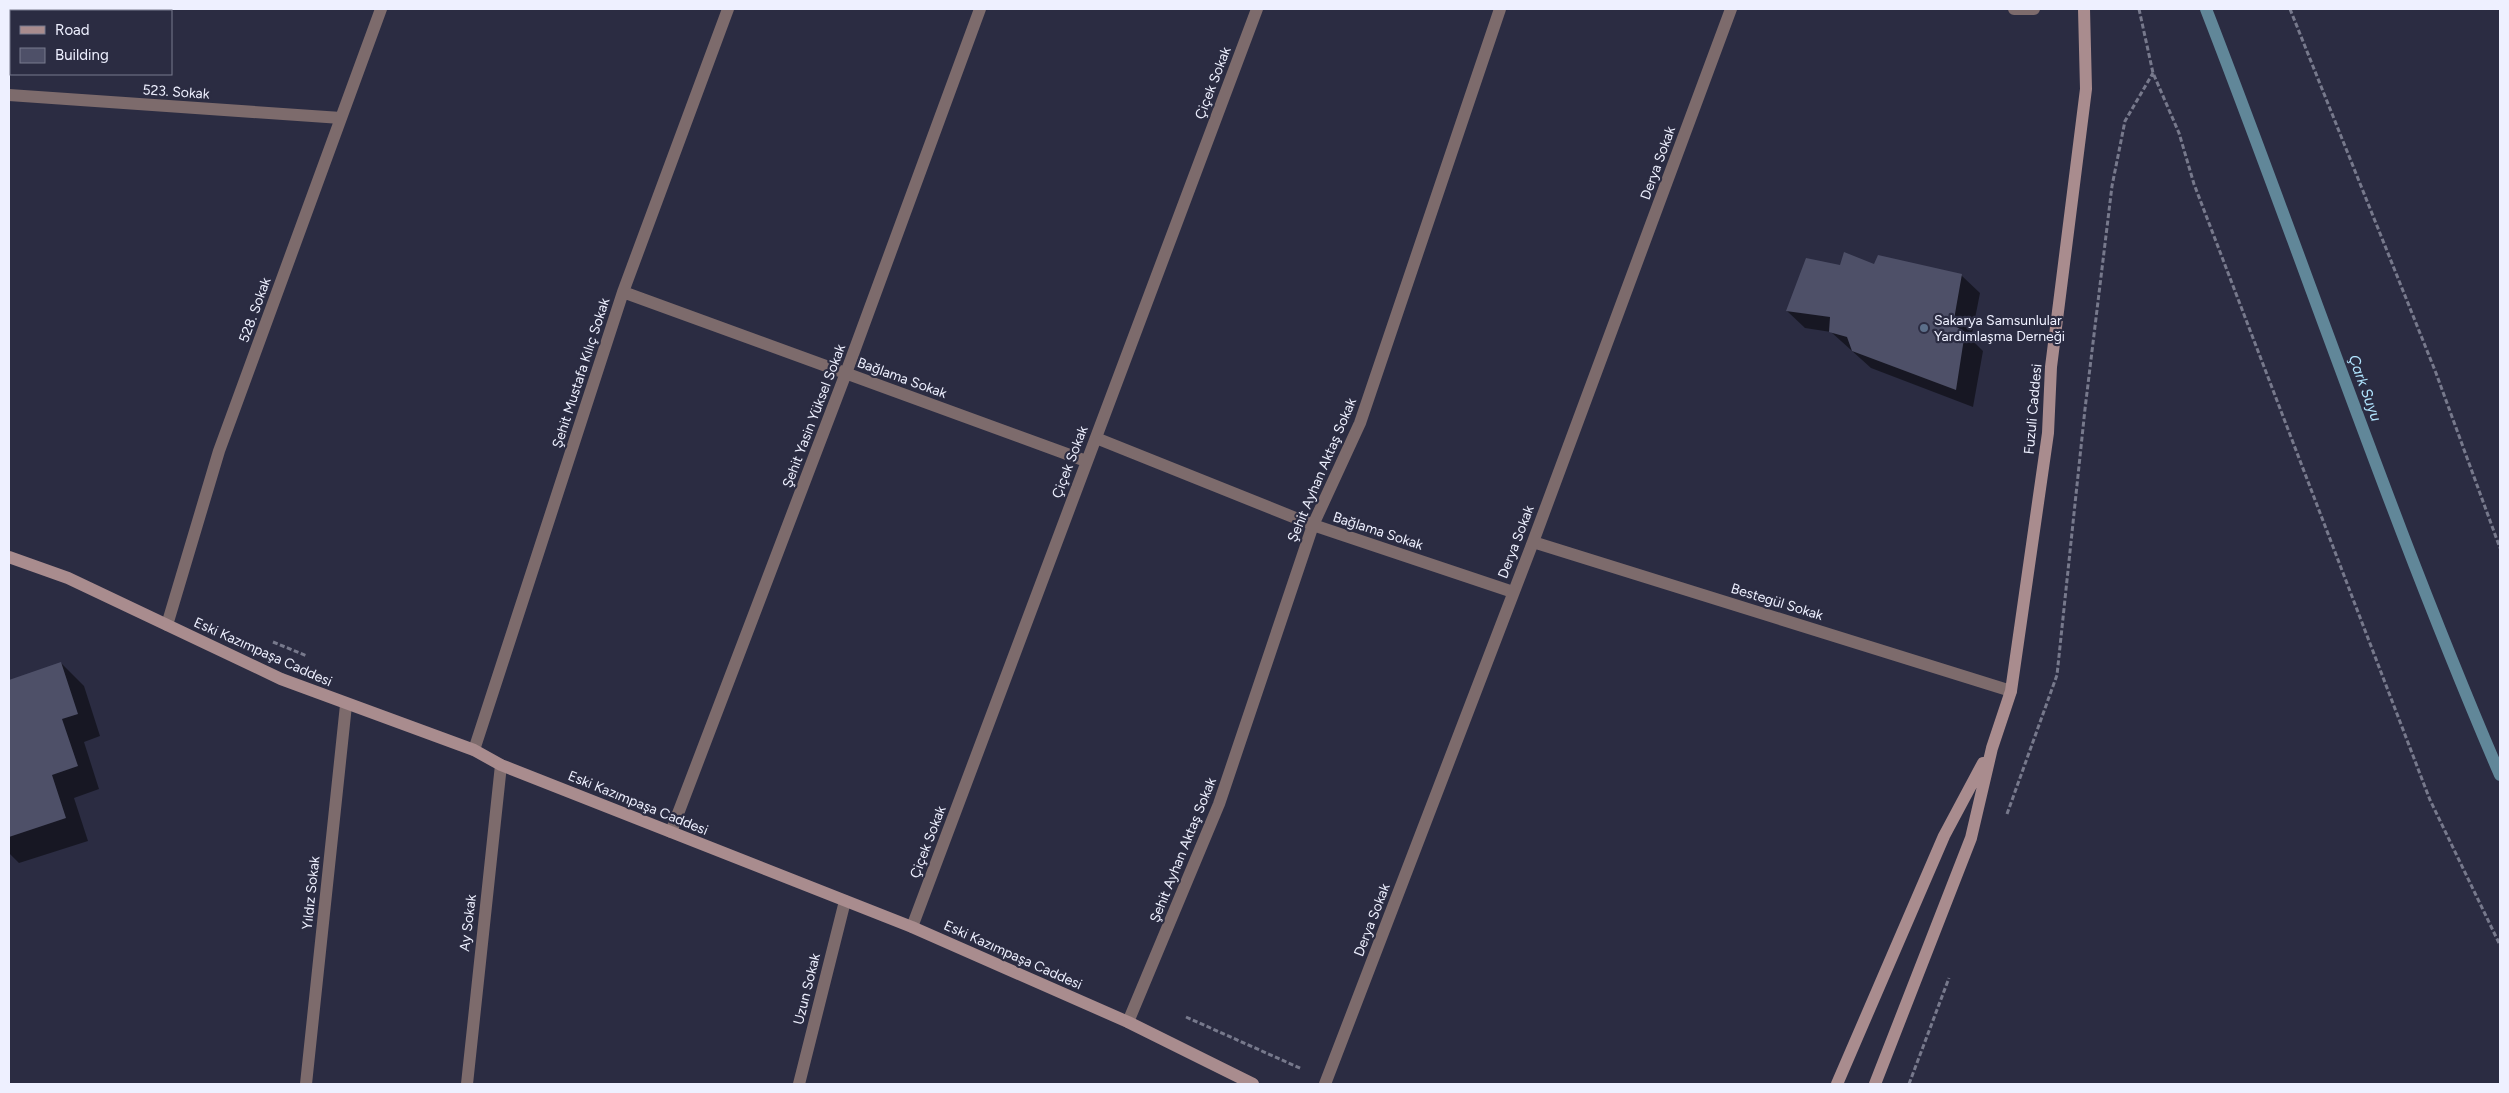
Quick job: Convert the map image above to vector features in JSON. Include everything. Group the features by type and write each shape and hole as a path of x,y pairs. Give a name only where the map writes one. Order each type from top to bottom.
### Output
{"street":[{"name":"528. Sokak","path":"167,626 219,451 382,9"},
{"name":"Şehit Mustafa Kılıç Sokak","path":"474,750 623,292 728,9"},
{"name":"Şehit Yasin Yüksel Sokak","path":"671,832 846,374 980,9"},
{"name":"Çiçek Sokak","path":"912,927 1257,9"},
{"name":"Şehit Ayhan Aktaş Sokak","path":"1128,1022 1219,804 1313,525 1360,423 1500,9"},
{"name":"Derya Sokak","path":"1325,1084 1533,542 1730,9"},
{"path":"2014,9 2034,9"},
{"name":"Fuzuli Caddesi","path":"1992,748 2011,691 2048,433 2051,367 2086,89 2084,9"},
{"name":"523. Sokak","path":"9,95 342,118"},
{"name":"Bağlama Sokak","path":"623,292 1086,461"},
{"name":"Bağlama Sokak","path":"1096,438 1313,525 1513,592"},
{"name":"Bestegül Sokak","path":"1533,542 2011,691"},
{"name":"Eski Kazımpaşa Caddesi","path":"9,557 68,578 281,679 346,705 474,750 501,765 912,927 1128,1022 1250,1084"},
{"name":"Yıldız Sokak","path":"306,1084 346,705"},
{"path":"1837,1084 1944,836 1992,748"},
{"path":"1875,1084 1971,838 1992,748"},
{"name":"Ay Sokak","path":"467,1084 501,765"},
{"name":"Uzun Sokak","path":"798,1084 845,901"}],"path":[{"path":"2139,9 2153,73 2179,133 2194,184 2430,800 2500,945"},
{"path":"2290,9 2436,373 2500,548"}],"building":[{"path":"1844,252 1874,264 1878,255 1962,274 1953,325 1965,332 1956,390 1852,351 1847,337 1829,332 1830,317 1786,311 1806,258 1840,265"},
{"path":"61,662 78,714 62,719 78,766 52,775 66,818 9,837 9,680"}],"waterway":[{"name":"Çark Suyu","path":"2206,9 2422,585 2500,775"}],"place":[{"name":"Sakarya Samsunlular Yardımlaşma Derneği","path":"1924,328"}]}
